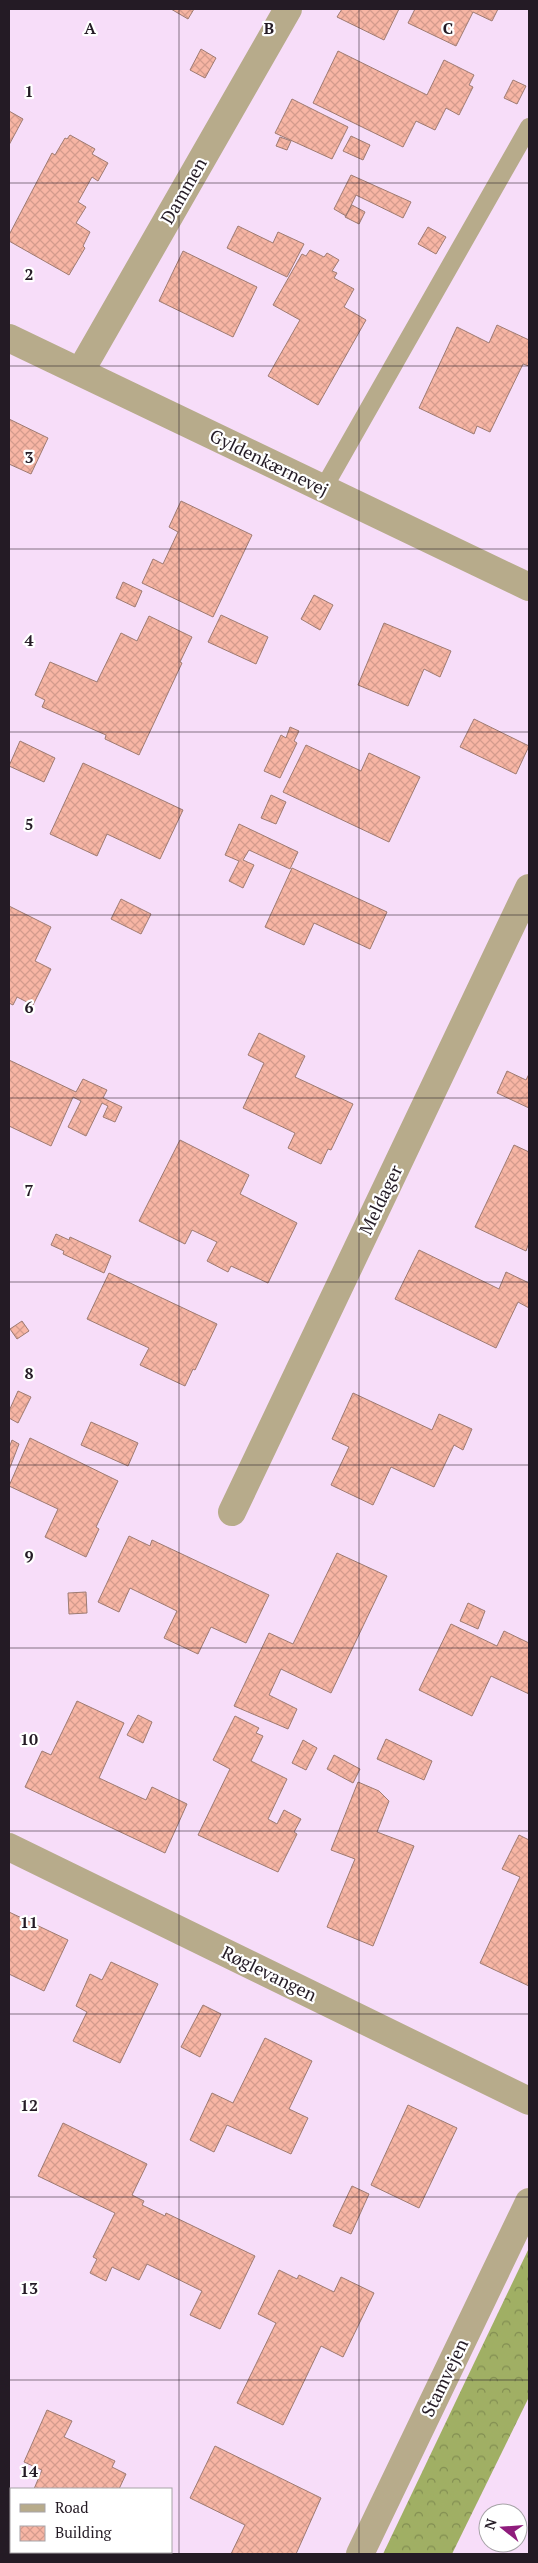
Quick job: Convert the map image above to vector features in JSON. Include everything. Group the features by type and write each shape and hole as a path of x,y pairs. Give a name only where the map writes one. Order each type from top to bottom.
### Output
{"street":[{"name":"Dammen","path":"80,372 288,9"},
{"name":"Gyldenkærnevej","path":"9,338 529,587"},
{"name":"Meldager","path":"232,1512 529,888"},
{"name":"Røglevangen","path":"9,1847 529,2101"},
{"name":"Stamvejen","path":"360,2554 529,2202"}],"lane":[{"path":"323,489 529,127"}],"green space":[{"path":"529,2248 529,2397 452,2554 383,2554"}],"building":[{"path":"171,9 194,9 188,19"},
{"path":"342,9 399,9 384,40 337,17"},
{"path":"415,9 498,9 492,21 473,12 456,46 408,23"},
{"path":"201,49 216,58 205,78 190,70"},
{"path":"338,51 427,95 444,60 474,75 469,85 473,87 459,115 446,108 435,130 416,121 403,147 313,103"},
{"path":"513,80 526,86 517,104 504,98"},
{"path":"292,99 348,127 332,159 275,133"},
{"path":"9,111 23,119 9,145"},
{"path":"70,135 95,149 92,154 108,163 98,181 92,177 78,202 86,207 76,223 90,232 83,246 85,248 69,275 9,241 9,235 52,153 55,155 65,138 67,139"},
{"path":"351,136 370,145 363,160 343,151"},
{"path":"280,137 291,141 287,150 276,146"},
{"path":"351,175 411,202 403,218 356,195 346,216 334,209"},
{"path":"352,205 365,212 359,224 345,217"},
{"path":"238,226 273,243 278,232 304,244 287,277 227,248"},
{"path":"428,227 446,237 436,254 418,244"},
{"path":"310,250 324,257 327,253 339,260 332,271 337,273 334,278 354,289 344,307 366,320 318,405 268,376 300,320 273,305 302,254 306,256"},
{"path":"183,251 257,287 233,337 159,301"},
{"path":"497,325 529,340 529,366 523,364 490,432 477,426 474,434 419,408 457,327 489,343"},
{"path":"9,419 48,438 31,474 9,464"},
{"path":"181,501 252,535 213,617 142,583 153,559 163,564 178,532 169,527"},
{"path":"123,582 142,591 135,607 116,598"},
{"path":"314,595 333,605 320,630 301,619"},
{"path":"221,615 268,637 256,664 208,642"},
{"path":"149,616 192,637 180,662 182,663 139,755 105,739 106,735 42,707 45,700 35,695 50,662 97,682 121,633 137,641"},
{"path":"384,623 451,651 440,677 424,669 408,706 358,685"},
{"path":"474,719 529,746 516,774 460,747"},
{"path":"290,727 299,731 294,741 297,743 280,778 264,771 281,735 286,738"},
{"path":"20,741 55,758 44,782 9,766"},
{"path":"306,745 361,771 369,753 420,777 389,842 283,792"},
{"path":"83,763 183,810 160,859 107,834 97,856 50,834"},
{"path":"271,795 286,802 276,824 261,818"},
{"path":"239,824 298,852 290,869 249,850 243,860 254,865 243,888 229,881 239,861 225,855"},
{"path":"292,868 387,912 370,949 314,923 304,945 265,927"},
{"path":"121,899 151,914 141,934 111,919"},
{"path":"9,906 51,927 35,961 51,969 33,1005 17,997 13,1005 9,1003"},
{"path":"259,1033 305,1056 295,1077 353,1104 331,1150 328,1149 321,1164 288,1148 295,1133 243,1108 264,1063 248,1055"},
{"path":"9,1060 76,1092 83,1079 107,1090 103,1098 122,1107 115,1122 103,1117 108,1106 102,1103 86,1136 68,1127 81,1101 73,1097 51,1146 9,1126"},
{"path":"507,1071 526,1080 529,1074 529,1108 497,1093"},
{"path":"180,1140 249,1175 240,1194 297,1223 268,1283 231,1266 228,1272 207,1261 217,1242 192,1230 185,1244 139,1221"},
{"path":"514,1145 529,1152 529,1243 526,1251 475,1227"},
{"path":"56,1234 69,1240 70,1237 111,1256 104,1273 63,1254 64,1251 51,1245"},
{"path":"419,1250 499,1289 506,1272 529,1283 529,1308 518,1302 496,1348 395,1299"},
{"path":"109,1273 217,1324 195,1370 193,1369 185,1386 140,1365 149,1348 87,1319"},
{"path":"22,1321 29,1331 17,1339 10,1329"},
{"path":"18,1391 31,1397 18,1423 9,1418 9,1411"},
{"path":"353,1393 432,1430 439,1414 472,1429 463,1450 454,1445 434,1487 391,1467 373,1505 331,1485 349,1447 332,1439"},
{"path":"91,1422 138,1443 128,1466 81,1445"},
{"path":"30,1438 118,1481 96,1527 99,1529 86,1557 45,1537 58,1509 9,1486"},
{"path":"12,1440 19,1444 9,1470 9,1448"},
{"path":"129,1536 150,1546 152,1540 269,1595 246,1643 211,1627 198,1654 164,1638 177,1611 130,1588 119,1612 98,1602"},
{"path":"337,1553 387,1576 331,1693 281,1669 269,1695 297,1709 288,1729 234,1706 269,1633 293,1644"},
{"path":"86,1592 87,1613 69,1614 68,1593"},
{"path":"468,1603 485,1611 478,1629 460,1621"},
{"path":"451,1624 497,1646 504,1631 529,1643 529,1694 491,1676 472,1716 419,1690"},
{"path":"77,1701 124,1723 99,1778 146,1800 152,1787 187,1804 165,1853 25,1787 42,1751 51,1755"},
{"path":"138,1715 152,1722 143,1743 127,1735"},
{"path":"235,1716 259,1728 256,1733 263,1736 251,1761 287,1779 268,1819 277,1824 284,1810 301,1819 294,1832 297,1834 278,1872 198,1835 230,1769 213,1760"},
{"path":"386,1739 432,1761 424,1780 377,1759"},
{"path":"303,1740 317,1748 306,1770 292,1763"},
{"path":"334,1755 360,1769 353,1783 327,1769"},
{"path":"358,1782 379,1791 389,1801 377,1832 414,1846 373,1946 327,1927 355,1859 331,1850"},
{"path":"519,1835 529,1840 529,1986 480,1963 520,1877 502,1869"},
{"path":"9,1912 68,1940 44,1991 9,1974"},
{"path":"111,1962 158,1984 120,2063 73,2041 87,2012 76,2006 90,1974 102,1980"},
{"path":"203,2005 221,2014 200,2057 181,2047"},
{"path":"265,2038 312,2061 289,2109 308,2118 291,2154 227,2125 214,2152 190,2140 212,2093 233,2103"},
{"path":"408,2105 457,2128 419,2208 371,2185"},
{"path":"63,2123 147,2164 132,2195 144,2201 142,2205 165,2216 166,2213 255,2256 220,2329 190,2315 202,2291 147,2264 139,2280 112,2267 106,2281 90,2273 97,2259 93,2257 115,2213 38,2176"},
{"path":"352,2186 369,2194 351,2234 333,2226"},
{"path":"279,2270 297,2279 299,2275 334,2292 341,2277 374,2293 343,2357 321,2346 283,2425 237,2403 276,2323 258,2314"},
{"path":"47,2410 72,2421 64,2437 115,2461 112,2467 126,2474 119,2488 34,2488 42,2470 24,2462"},
{"path":"215,2446 321,2498 296,2554 231,2554 245,2525 190,2498"},
{"path":"58,2553 118,2553 117,2554"}]}
